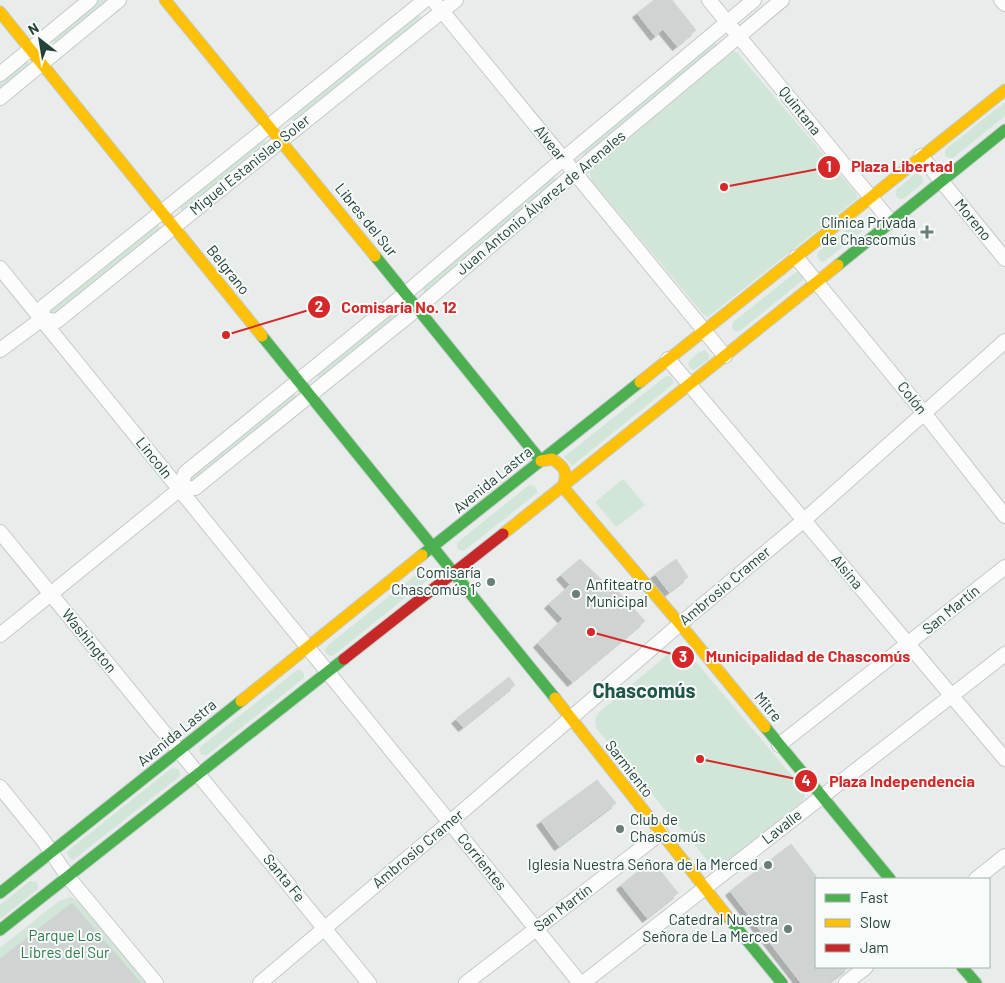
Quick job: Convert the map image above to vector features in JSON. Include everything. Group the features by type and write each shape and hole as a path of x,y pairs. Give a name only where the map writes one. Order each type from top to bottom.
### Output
{"main road":[{"name":"Libres del Sur","path":"165,0 406,293 541,461"},
{"name":"Belgrano","path":"0,12 454,573"},
{"name":"Avenida Lastra","path":"0,894 1005,90"},
{"path":"0,930 563,487 1005,130"},
{"path":"552,459 562,467 567,478 563,487 553,489 544,482 538,470 541,461 552,459"},
{"name":"Mitre","path":"563,487 680,624 889,878"},
{"name":"Sarmiento","path":"454,573 571,718 704,888 782,983"},
{"path":"963,968 976,983"}],"street":[{"path":"0,74 90,0"},
{"path":"0,98 119,0"},
{"name":"Miguel Estanislao Soler","path":"42,319 43,307 425,0"},
{"name":"Alvear","path":"433,0 725,356"},
{"name":"Miguel Estanislao Soler","path":"0,350 42,319 57,321 456,0"},
{"name":"Quintana","path":"708,0 891,222"},
{"name":"Juan Antonio Álvarez de Arenales","path":"0,634 180,489 185,473 406,293 754,0"},
{"name":"Juan Antonio Álvarez de Arenales","path":"180,489 196,488 311,396 418,308 782,0"},
{"path":"1001,0 1005,4"},
{"name":"Moreno","path":"921,156 1005,259"},
{"name":"Colón","path":"796,257 924,413 1005,516"},
{"name":"Lincoln","path":"0,268 328,672"},
{"name":"Ambrosio Cramer","path":"260,983 803,521 1005,340"},
{"name":"Alsina","path":"668,359 1005,759"},
{"name":"Washington","path":"0,532 198,774"},
{"name":"San Martín","path":"779,745 1005,567"},
{"name":"Lavalle","path":"581,983 1005,654"},
{"name":"Corrientes","path":"328,672 581,983"},
{"name":"Santa Fe","path":"198,774 369,983"},
{"path":"0,787 43,840 68,877 156,983"},
{"name":"San Martín","path":"466,983 661,833"},
{"path":"977,878 1005,856"},
{"path":"846,983 865,968"}],"green space":[{"path":"97,0 110,0 57,43 53,41 54,36"},
{"path":"418,15 421,17 421,22 296,121 292,120 292,116"},
{"path":"714,42 716,48 584,157 582,152"},
{"path":"737,52 856,193 858,198 708,317 703,314 592,181 590,173 593,165 727,53"},
{"path":"24,62 28,62 29,65 0,92 0,81"},
{"path":"1005,102 1005,116 953,158 946,156 946,149"},
{"path":"263,139 266,141 265,145 186,209 182,210 179,207"},
{"path":"915,174 922,176 923,183 903,199 899,199 895,192 896,190"},
{"path":"551,177 557,180 427,293 423,291 422,288"},
{"path":"855,223 861,225 862,231 825,261 819,260 818,252"},
{"path":"156,225 159,226 159,231 56,314 51,314 49,311 51,307"},
{"path":"796,272 799,272 804,277 803,280 740,331 733,330 733,322"},
{"path":"399,306 404,308 404,313 321,378 318,377 317,373"},
{"path":"705,350 709,354 709,359 694,370 690,368 689,361"},
{"path":"666,376 672,378 673,384 572,466 564,457"},
{"path":"293,394 296,395 296,400 195,481 191,479 192,474"},
{"path":"623,479 645,505 616,527 595,502"},
{"path":"529,485 535,486 537,493 465,550 458,549 458,542"},
{"path":"423,569 429,570 431,577 334,655 327,654 325,651 327,646"},
{"path":"680,646 686,650 804,790 805,797 802,802 721,866 709,862 596,728 595,720 598,713"},
{"path":"297,670 303,672 304,678 207,755 201,754 199,751 200,747"},
{"path":"172,768 178,769 180,776 73,860 69,858 67,853 69,850"},
{"path":"30,881 37,882 38,889 0,919 0,905"},
{"name":"Parque Los Libres del Sur","path":"71,897 81,903 148,983 0,983 0,948 59,901"}],"building":[{"path":"654,0 672,0 696,30 677,46 663,29 655,36 637,13"},
{"path":"580,559 606,584 609,581 645,621 572,682 538,643 563,619 549,604 570,585 561,575"},
{"path":"676,559 688,577 669,592 655,574"},
{"path":"509,677 515,685 463,727 456,719"},
{"path":"597,780 616,803 559,846 541,821"},
{"name":"Catedral Nuestra Señora de La Merced","path":"791,844 816,876 815,968 848,968 828,983 801,983 730,891"},
{"path":"652,860 678,893 647,918 621,885"},
{"name":"Parque Los Libres del Sur","path":"72,903 141,983 0,983 0,959"}],"traffic: fast":[{"path":"838,265 1005,130"},
{"path":"375,256 541,461"},
{"path":"262,336 555,698"},
{"path":"422,555 640,382"},
{"path":"0,930 344,659"},
{"path":"0,893 241,701"},
{"path":"765,727 889,878"},
{"path":"727,916 782,983"},
{"path":"963,968 976,983"}],"traffic: slow":[{"path":"165,0 375,256"},
{"path":"0,12 262,336"},
{"path":"640,382 1005,90"},
{"path":"503,534 838,265"},
{"path":"541,461 552,459 563,467 565,474 563,487"},
{"path":"563,487 765,727"},
{"path":"241,701 422,555"},
{"path":"555,698 727,916"}],"traffic: jam":[{"path":"344,659 503,534"}],"place":[{"name":"Plaza Libertad","path":"724,187"},
{"name":"Clínica Privada de Chascomús","path":"927,232"},
{"name":"Comisaría No. 12","path":"226,335"},
{"name":"Comisaría Chascomús 1°","path":"491,582"},
{"name":"Anfiteatro Municipal","path":"576,594"},
{"name":"Municipalidad de Chascomús","path":"591,632"},
{"name":"Plaza Independencia","path":"700,759"},
{"name":"Club de Chascomús","path":"620,829"},
{"name":"Iglesia Nuestra Señora de la Merced","path":"768,865"},
{"name":"Catedral Nuestra Señora de La Merced","path":"788,929"}],"district":[{"name":"Chascomús","path":"644,691"}]}
